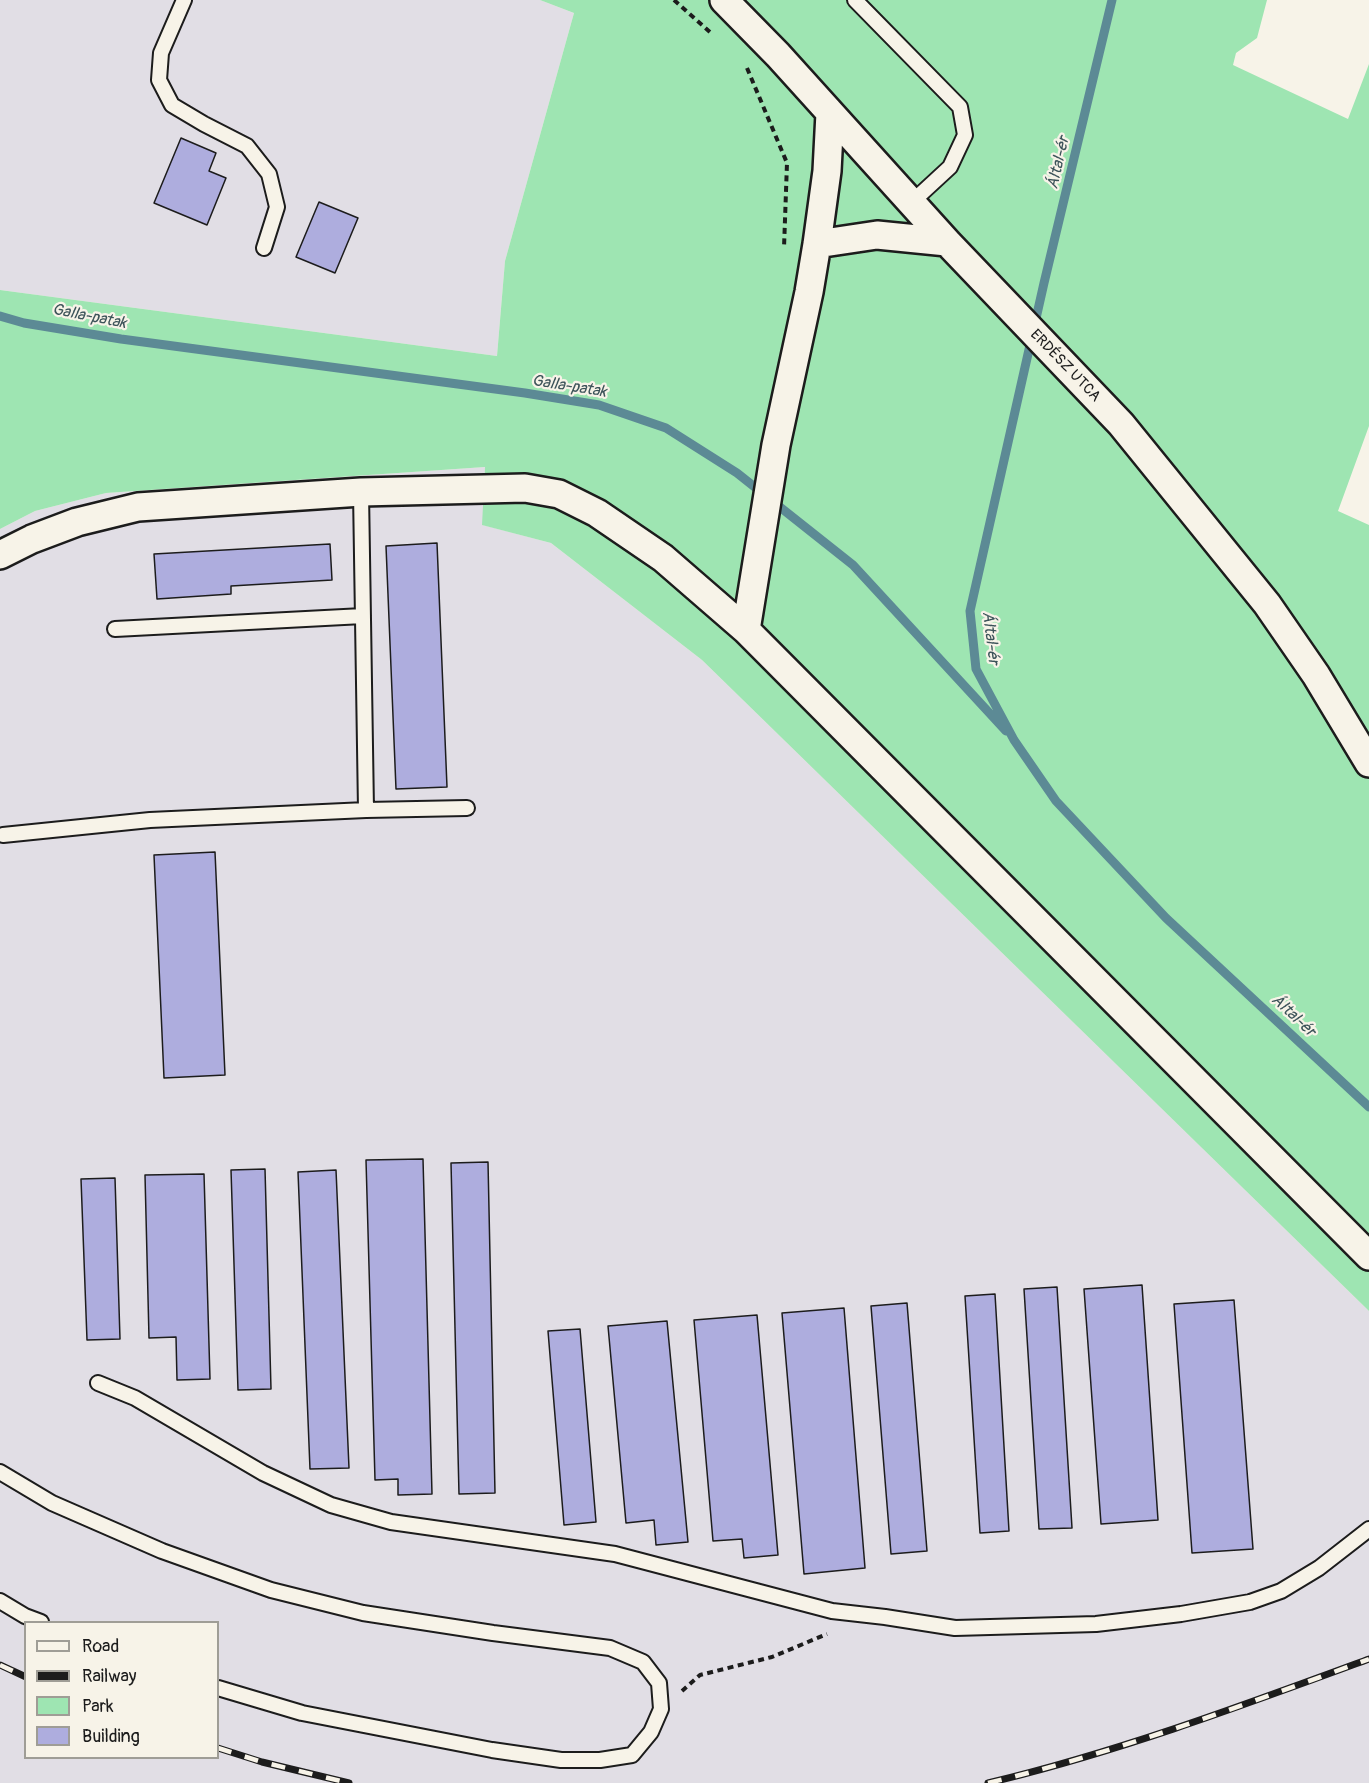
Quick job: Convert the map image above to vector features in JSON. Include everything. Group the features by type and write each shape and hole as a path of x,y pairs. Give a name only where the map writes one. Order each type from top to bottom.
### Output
{"street":[{"name":"ERDÉSZ UTCA","path":"724,0 947,242 1121,424 1267,604 1316,675 1369,763"},
{"path":"746,630 776,444 818,244 827,171 830,113"},
{"path":"818,244 877,235 947,242"},
{"path":"0,555 32,539 77,522 138,507 360,492 525,488 559,494 597,513 663,558 746,630 1369,1256"}],"lane":[{"path":"184,0 161,52 159,80 172,105 248,146 269,174 277,207 264,248"},
{"path":"855,0 960,107 965,135 950,167 911,203"},
{"path":"360,492 366,810"},
{"path":"115,628 363,616"},
{"path":"3,835 150,820 366,810 467,808"},
{"path":"98,1383 135,1398 263,1473 331,1505 364,1515 391,1522 615,1554 832,1611 955,1628 1096,1624 1181,1614 1250,1602 1281,1591 1319,1568 1369,1529"},
{"path":"0,1472 52,1503 142,1542 271,1590 363,1613 610,1648 644,1662 659,1683 662,1709 651,1732 632,1755 600,1760 561,1760 492,1750 302,1713 219,1688"},
{"path":"0,1601 36,1621"}],"path":[{"path":"674,0 712,34"},
{"path":"746,65 786,163 784,251"},
{"path":"662,1709 700,1675 772,1657 835,1631"}],"shaded area":[{"path":"0,0 540,0 574,13 505,261 497,356 0,290"},
{"path":"485,467 483,525 551,543 702,660 1369,1311 1369,1783 0,1783 0,529 35,511 106,493"}],"green space":[{"path":"540,0 1267,0 1257,38 1236,53 1233,65 1348,119 1369,64 1369,426 1338,511 1369,525 1369,1311 702,660 551,543 482,525 485,467 106,493 35,511 0,529 0,290 497,356 505,261 574,13"}],"building":[{"path":"181,138 216,153 209,171 226,178 207,225 154,203"},
{"path":"319,202 358,218 335,273 296,257"},
{"path":"437,543 447,787 396,789 386,546"},
{"path":"330,544 332,580 231,586 231,594 157,599 154,554"},
{"path":"215,852 225,1075 164,1078 154,855"},
{"path":"423,1159 432,1494 398,1495 398,1479 375,1480 366,1160"},
{"path":"488,1162 495,1493 459,1494 451,1163"},
{"path":"265,1169 271,1389 238,1390 231,1170"},
{"path":"336,1170 349,1468 310,1469 298,1172"},
{"path":"204,1174 210,1379 177,1380 176,1337 149,1338 145,1175"},
{"path":"115,1178 120,1339 87,1340 81,1179"},
{"path":"1142,1285 1158,1520 1101,1524 1084,1289"},
{"path":"1057,1287 1072,1528 1039,1529 1024,1289"},
{"path":"995,1294 1009,1531 980,1533 965,1296"},
{"path":"1234,1300 1253,1549 1192,1553 1174,1304"},
{"path":"907,1303 927,1551 891,1554 871,1306"},
{"path":"844,1308 865,1568 804,1574 782,1313"},
{"path":"757,1315 778,1555 744,1558 742,1539 713,1541 694,1320"},
{"path":"667,1321 688,1542 656,1545 654,1520 626,1523 608,1326"},
{"path":"580,1329 596,1522 564,1525 548,1331"}],"waterway":[{"name":"Által-ér","path":"1112,0 1044,283 970,611 976,669 1014,740 1056,801 1166,918 1369,1107"},
{"name":"Galla-patak","path":"0,316 24,323 121,339 599,405 666,428 737,473 853,565 1006,731"}],"railway":[{"path":"988,1783 1133,1742 1369,1659"},
{"path":"0,1665 24,1676"},
{"path":"219,1748 262,1762 349,1783"}]}
